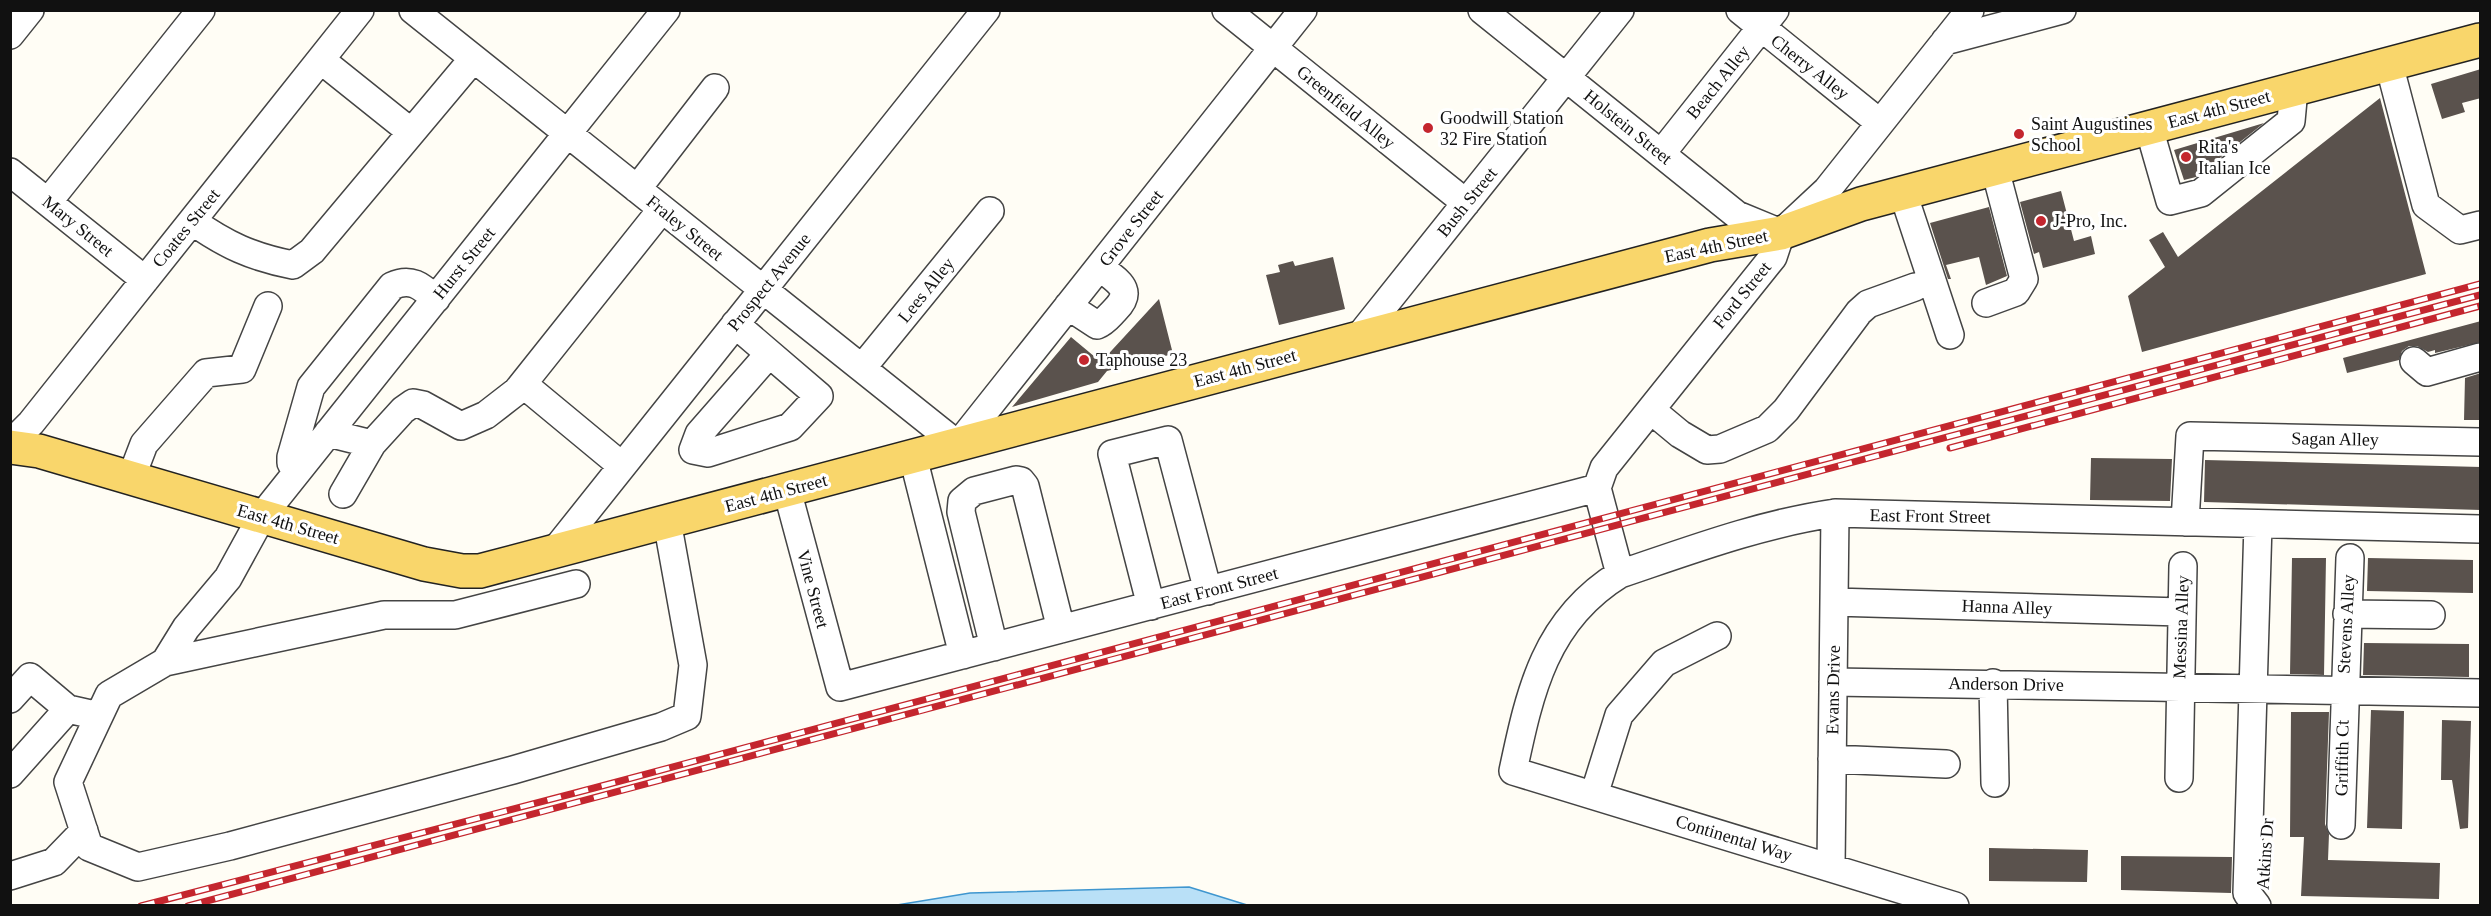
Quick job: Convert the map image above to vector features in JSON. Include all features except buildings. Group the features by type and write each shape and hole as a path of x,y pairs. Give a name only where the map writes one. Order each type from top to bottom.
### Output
{"main road":[{"name":"East 4th Street","path":"10,446 39,451 424,564 462,572 499,567 1710,245 1780,233 1861,204 2481,40"}],"street":[{"path":"10,35 30,10"},
{"path":"48,202 201,10"},
{"name":"Coates Street","path":"10,446 26,429 360,10"},
{"name":"Fraley Street","path":"413,10 958,445"},
{"name":"Hurst Street","path":"165,662 186,628 228,578 262,516 666,10"},
{"name":"Prospect Avenue","path":"553,553 986,10"},
{"name":"Greenfield Alley","path":"1226,10 1466,203"},
{"name":"Grove Street","path":"958,445 1303,10"},
{"name":"Holstein Street","path":"1482,10 1737,215 1780,233"},
{"name":"Bush Street","path":"1358,338 1620,10"},
{"name":"Cherry Alley","path":"1740,10 1768,19 1880,123"},
{"name":"Ford Street","path":"1597,488 1604,468 1773,257 1780,233 1827,190 1970,10"},
{"path":"1945,41 2062,10"},
{"name":"Beach Alley","path":"1661,153 1768,19"},
{"path":"192,221 212,235 256,257 293,265 312,251 473,59"},
{"path":"321,60 411,132"},
{"path":"2389,64 2426,205 2460,230 2481,225"},
{"path":"637,189 715,88"},
{"path":"2149,128 2170,201 2201,193 2291,121 2294,89"},
{"path":"1986,303 2016,292 2024,279 1995,169"},
{"name":"Mary Street","path":"10,172 145,280"},
{"path":"1903,193 1950,335"},
{"path":"343,494 372,444 403,410 413,404 423,405 461,426 486,415 523,384 662,209"},
{"name":"Lees Alley","path":"862,368 990,211"},
{"path":"1068,306 1097,325 1124,302 1126,296 1122,285 1100,267"},
{"path":"297,472 291,463 291,457 311,387 392,286 409,281 418,284 436,299"},
{"path":"1651,410 1680,434 1707,450 1720,449 1767,429 1786,410 1868,304 1915,287"},
{"path":"131,478 144,444 206,373 242,369 268,306"},
{"path":"735,324 769,354"},
{"path":"2414,361 2427,372 2481,357"},
{"path":"523,384 622,466"},
{"path":"328,433 372,444"},
{"name":"Sagan Alley","path":"2185,522 2190,436 2481,442"},
{"path":"1151,606 1112,454 1168,440 1208,591"},
{"path":"913,457 963,655"},
{"path":"994,647 961,512 962,501 974,491 1016,480 1025,486 1061,629"},
{"path":"1597,488 1620,574"},
{"name":"East Front Street","path":"840,687 1597,488"},
{"name":"Vine Street","path":"787,490 840,687"},
{"name":"East Front Street","path":"1514,771 1526,710 1552,640 1599,586 1620,574 1755,529 1794,519 1835,513 2481,529"},
{"name":"Evans Drive","path":"1831,867 1835,513"},
{"path":"576,585 455,615 384,615 165,662 109,695 68,782 89,847 138,867 230,846 513,770 661,727 687,716 693,665 667,521"},
{"name":"Atkins Dr","path":"2257,905 2265,892 2262,690 2267,524"},
{"name":"Stevens Alley","path":"2343,691 2349,558"},
{"name":"Messina Alley","path":"2179,778 2182,566"},
{"name":"Hanna Alley","path":"1834,602 2181,612"},
{"path":"2347,614 2431,615"},
{"path":"1594,795 1619,715 1664,663 1717,636"},
{"path":"10,699 30,677 68,709 99,716"},
{"name":"Anderson Drive","path":"1833,682 1993,683 2262,690"},
{"path":"1993,683 1995,783"},
{"path":"2262,690 2481,693"},
{"name":"Griffith Ct","path":"2342,825 2343,691"},
{"path":"10,774 68,709"},
{"path":"1832,759 1946,764"},
{"name":"Continental Way","path":"1514,771 1955,906"},
{"path":"10,876 54,862 84,831"}],"water":[{"path":"1189,887 1247,905 897,905 970,893"}],"railway":[{"path":"141,906 594,788 2480,284"},
{"path":"188,906 2480,295"},
{"path":"1950,448 2480,306"}],"place":[{"name":"Goodwill Station 32 Fire Station","path":"1428,128"},
{"name":"Saint Augustines School","path":"2019,134"},
{"name":"Rita's Italian Ice","path":"2186,157"},
{"name":"J-Pro, Inc.","path":"2041,221"},
{"name":"Taphouse 23","path":"1084,360"}]}
